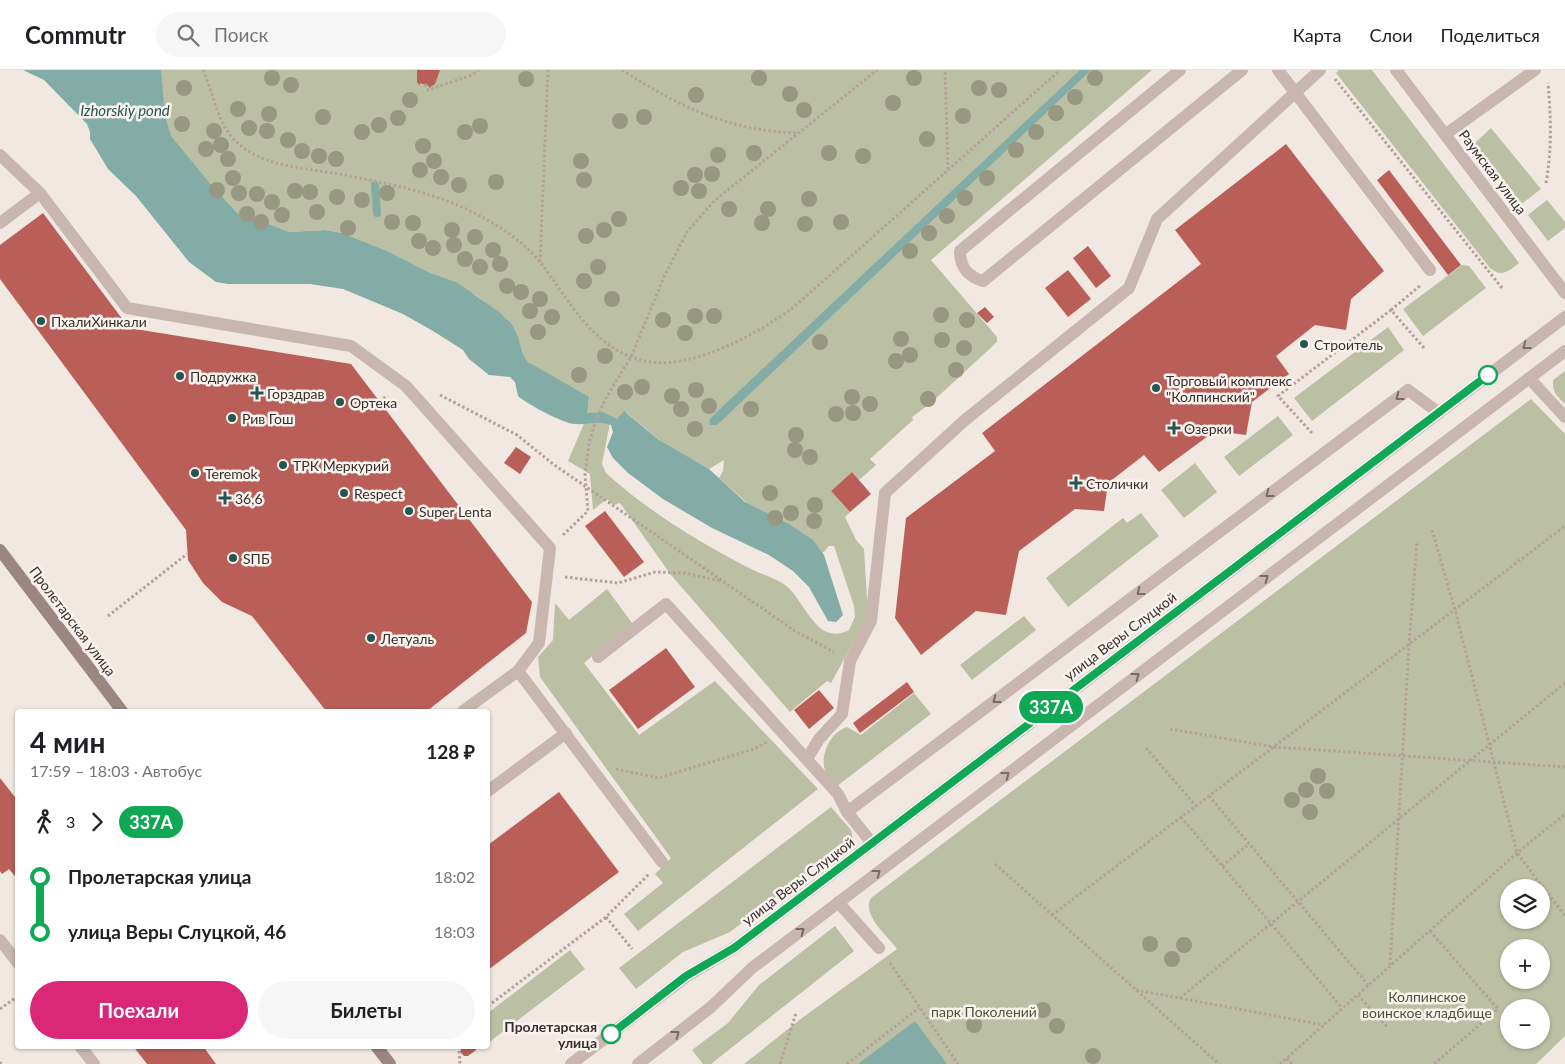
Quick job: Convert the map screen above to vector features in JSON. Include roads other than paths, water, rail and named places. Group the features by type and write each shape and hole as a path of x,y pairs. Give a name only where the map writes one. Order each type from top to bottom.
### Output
{"main road":[{"name":"Пролетарская улица","path":"0,550 120,709"},
{"path":"378,1049 390,1064"}],"street":[{"path":"1180,70 960,251 960,262 964,270 974,278 983,281 1242,70"},
{"path":"1278,70 1430,270"},
{"path":"807,758 819,739 842,714 850,661 871,622 885,493 965,420 1129,288 1157,219 1320,70"},
{"name":"Раумская улица","path":"1396,70 1565,292"},
{"path":"1446,134 1535,70"},
{"path":"0,155 40,193 127,308 351,346 406,386 550,548 539,643 518,671 466,709"},
{"path":"0,223 40,193"},
{"name":"улица Веры Слуцкой","path":"571,1064 686,976 734,948 1565,316"},
{"path":"638,1064 712,1007 752,968 1565,351"},
{"path":"1529,378 1565,417"},
{"path":"847,812 1408,390 1439,413"},
{"path":"598,658 666,604 807,758 838,794 847,812 872,843"},
{"path":"518,671 662,862"},
{"path":"490,790 566,733"},
{"path":"838,902 879,948"},
{"path":"0,940 15,959"},
{"path":"82,1049 94,1064"}],"water":[{"name":"Izhorskiy pond","path":"23,70 161,70 165,116 171,136 212,186 241,217 256,219 289,232 325,230 342,233 385,250 430,273 458,283 499,312 512,324 518,336 523,354 528,362 589,397 587,413 603,412 617,419 624,411 659,440 709,469 745,502 789,524 813,540 824,555 843,615 836,622 828,621 809,587 793,571 769,555 712,528 663,499 628,473 613,458 607,447 613,432 611,425 602,423 570,423 529,404 518,396 515,382 510,377 489,375 469,359 463,350 403,314 343,289 310,284 228,284 216,282 189,262 136,196 108,169 90,139 87,124 44,80"},
{"path":"1080,70 1091,70 717,425 710,425 709,420 719,410"},
{"path":"915,1021 947,1064 858,1064"}],"waterway":[{"path":"375,185 377,213"}],"place":[{"name":"ПхалиХинкали","path":"41,321"},
{"name":"Строитель","path":"1304,344"},
{"name":"Подружка","path":"180,376"},
{"name":"Торговый комплекс \"Колпинский\"","path":"1156,388"},
{"name":"Горздрав","path":"257,393"},
{"name":"Ортека","path":"340,402"},
{"name":"Рив Гош","path":"232,418"},
{"name":"Озерки","path":"1174,428"},
{"name":"ТРК Меркурий","path":"283,465"},
{"name":"Teremok","path":"195,473"},
{"name":"Столички","path":"1076,483"},
{"name":"Respect","path":"344,493"},
{"name":"36,6","path":"225,498"},
{"name":"Super Lenta","path":"409,511"},
{"name":"SПБ","path":"233,558"},
{"name":"Летуаль","path":"371,638"},
{"name":"Пролетарская улица","path":"611,1034"}],"park label":[{"name":"Колпинское воинское кладбище","path":"1427,1004"},
{"name":"парк Поколений","path":"984,1011"}]}
